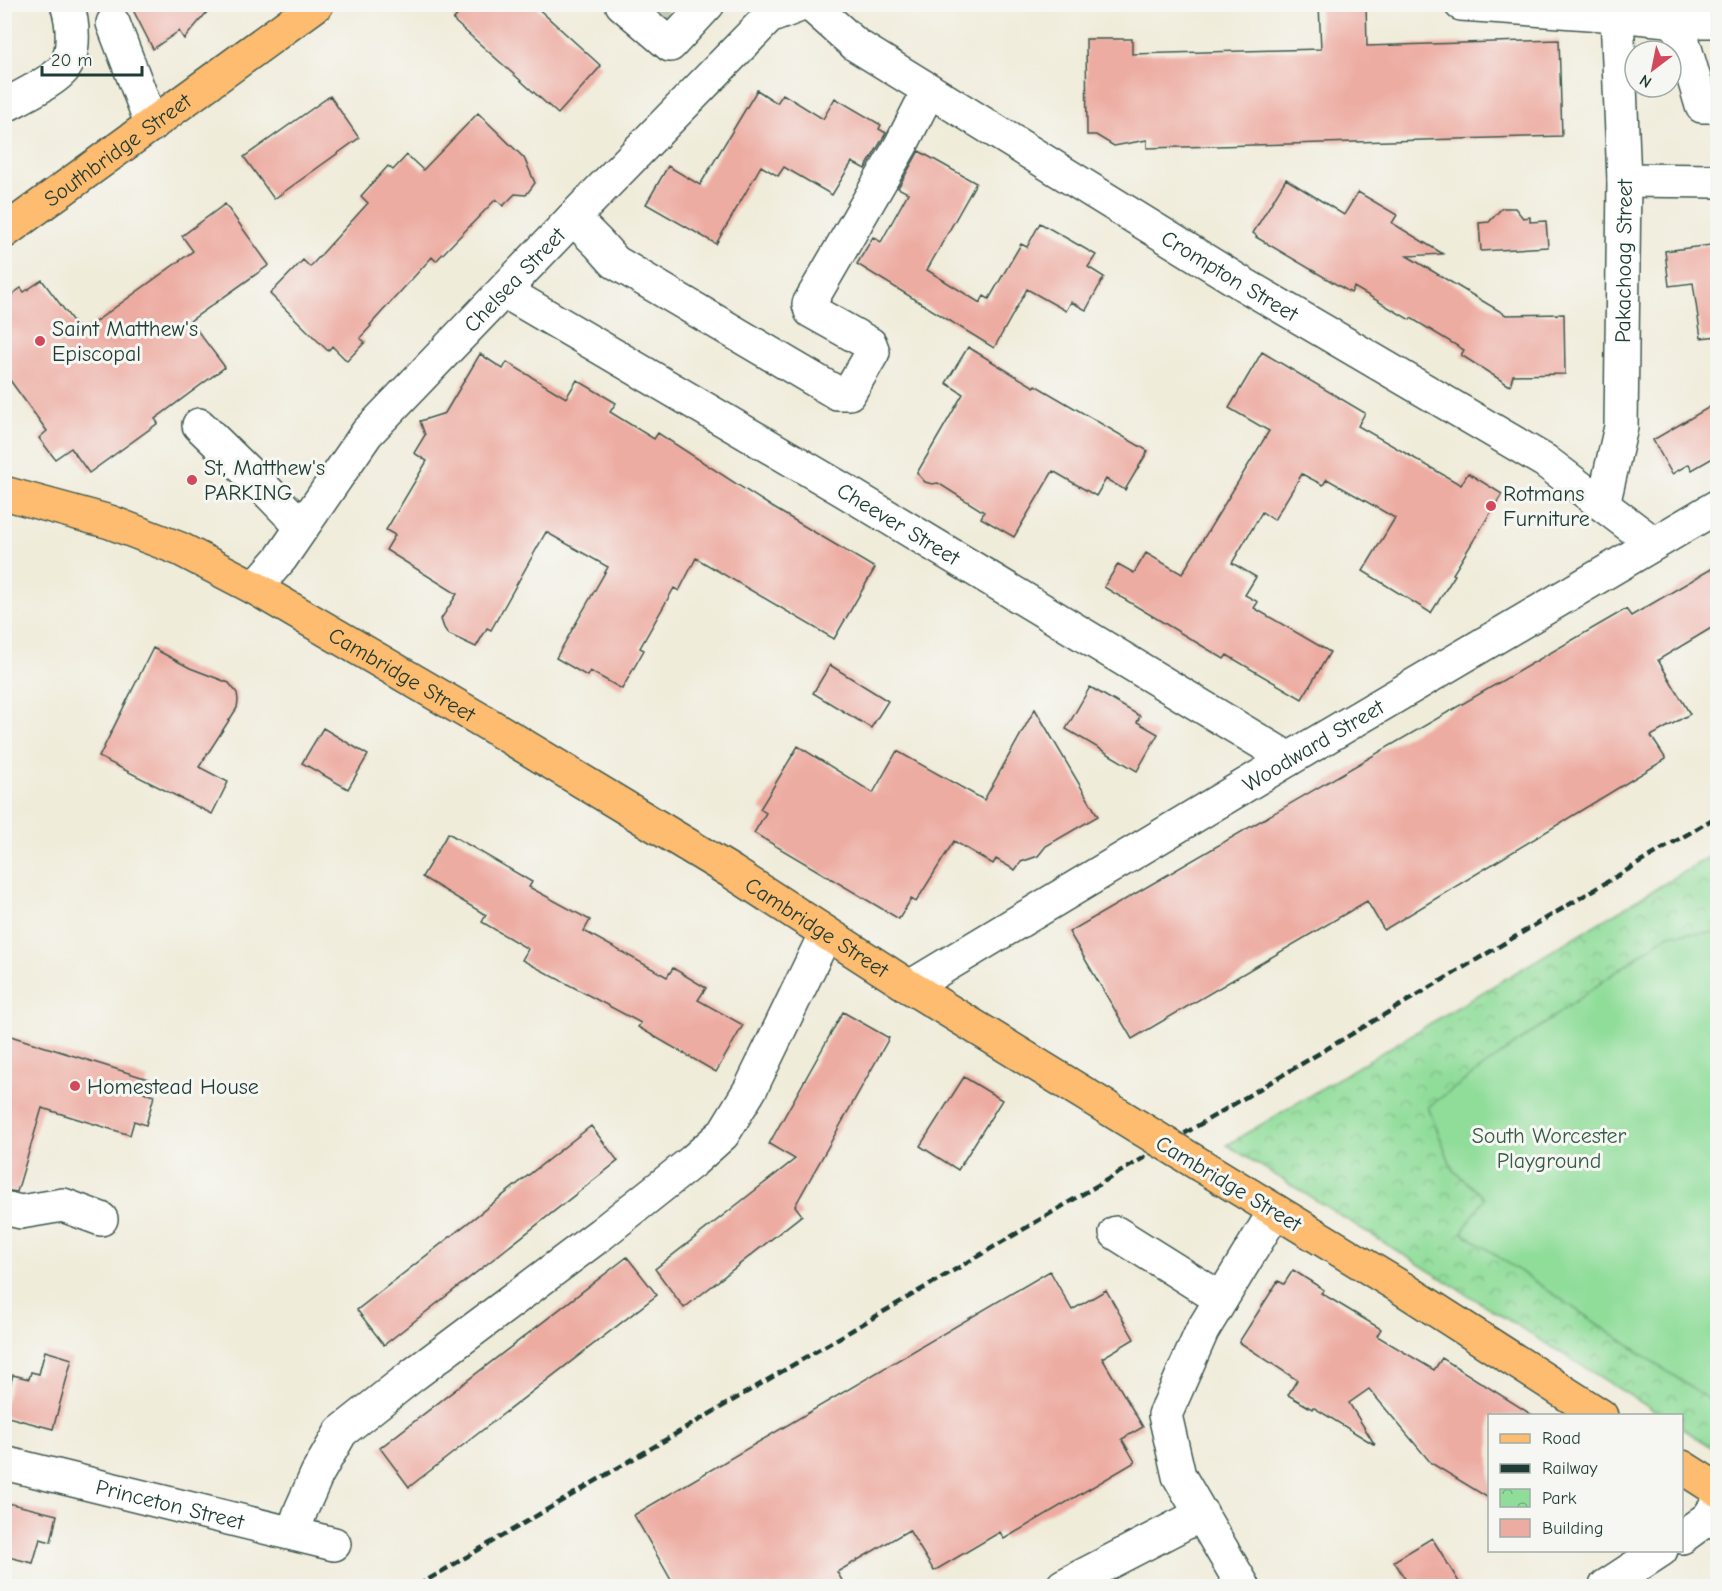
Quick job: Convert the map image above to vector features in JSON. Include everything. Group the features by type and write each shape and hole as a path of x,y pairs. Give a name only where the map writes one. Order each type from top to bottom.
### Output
{"main road":[{"name":"Southbridge Street","path":"4,232 317,4"},
{"name":"Cambridge Street","path":"4,493 120,526 180,549 310,618 732,872 910,987 1402,1288 1598,1414"},
{"path":"1683,1468 1718,1490"}],"street":[{"path":"4,106 64,69 73,38 72,20 67,4"},
{"path":"642,13 670,45 708,4"},
{"name":"Chelsea Street","path":"255,588 281,558 367,433 770,17 803,4"},
{"name":"Crompton Street","path":"810,4 856,45 1243,284 1545,461 1653,543"},
{"path":"1461,4 1677,21 1718,21"},
{"path":"108,11 152,125"},
{"name":"Pakachoag Street","path":"1603,505 1621,427 1624,180 1617,15"},
{"path":"1677,21 1702,106 1718,106"},
{"path":"573,218 615,262 837,393 849,393 873,352 870,344 811,311 809,304 901,145 929,90"},
{"path":"1624,180 1718,181"},
{"name":"Cheever Street","path":"504,291 845,491 1289,759"},
{"path":"200,425 302,527"},
{"name":"Woodward Street","path":"910,987 1289,759 1718,506"},
{"path":"293,1533 317,1474 341,1432 601,1234 693,1161 723,1134 751,1088 826,933"},
{"path":"4,1208 21,1212 63,1205 101,1219"},
{"path":"1243,1587 1179,1476 1165,1415 1202,1331 1275,1211"},
{"path":"1116,1233 1221,1299"},
{"name":"Princeton Street","path":"4,1463 334,1544"},
{"path":"1683,1536 1708,1518 1718,1504"},
{"path":"1063,1587 1202,1514"},
{"path":"1606,1587 1659,1552"}],"green space":[{"name":"South Worcester Playground","path":"1717,852 1717,1451 1683,1429 1683,1414 1659,1414 1227,1145"},
{"path":"1715,933 1718,935 1717,1405 1462,1232 1485,1198 1453,1170 1428,1107 1669,934"}],"building":[{"path":"130,4 218,4 207,12 184,39 179,31 153,49"},
{"path":"467,4 533,4 601,66 558,114 453,20"},
{"path":"1366,4 1367,46 1559,40 1562,136 1147,148 1147,140 1114,146 1096,135 1087,135 1086,39 1132,39 1132,54 1321,49 1319,5"},
{"path":"757,90 777,103 783,94 823,119 835,98 881,125 879,129 886,133 865,169 852,162 832,195 784,167 778,176 761,166 716,244 646,204 668,166 700,185"},
{"path":"330,96 359,138 274,199 244,157"},
{"path":"478,113 524,158 535,183 526,195 515,194 503,206 496,199 436,261 432,257 370,325 360,338 365,342 347,361 332,346 328,351 270,294 303,260 310,267 368,203 361,196 388,166 393,170 407,155 423,170"},
{"path":"919,151 976,183 927,270 980,303 984,296 989,299 1021,244 1027,247 1040,223 1096,255 1088,267 1104,277 1086,310 1071,302 1066,311 1027,289 994,348 857,264 873,237 881,242 908,193 898,188"},
{"path":"1286,179 1344,215 1358,192 1397,215 1392,223 1443,254 1407,256 1506,315 1564,314 1565,374 1513,375 1510,386 1461,355 1464,350 1411,318 1410,320 1354,287 1351,293 1256,237 1253,233"},
{"name":"Saint Matthew's Episcopal","path":"225,204 269,265 190,321 225,367 155,419 158,423 89,473 71,448 55,459 39,438 47,431 4,372 4,300 21,288 24,292 42,280 81,332 193,251 182,236"},
{"path":"1502,208 1515,208 1523,218 1530,217 1530,222 1546,221 1548,247 1481,251 1479,223 1489,222"},
{"path":"1718,244 1718,336 1701,338 1693,283 1669,286 1665,251"},
{"path":"968,347 1148,451 1125,490 1106,479 1096,496 1053,471 1014,537 981,518 984,512 938,483 925,482 917,473 963,394 946,383"},
{"path":"1262,352 1365,413 1358,426 1461,485 1468,473 1502,494 1431,613 1363,571 1395,518 1327,479 1323,485 1302,474 1274,520 1262,512 1232,563 1256,577 1245,595 1258,602 1254,608 1330,652 1302,699 1227,655 1224,659 1104,587 1118,564 1134,573 1146,553 1182,574 1269,431 1229,408"},
{"path":"480,354 503,369 507,362 566,398 577,380 616,403 610,412 654,439 658,433 772,507 875,568 834,639 696,558 679,591 674,588 640,648 644,650 622,689 590,671 587,676 556,658 608,567 546,532 491,630 487,628 476,647 448,634 441,619 457,594 386,550 395,535 386,530 427,461 414,453 425,435 420,421 445,413"},
{"path":"1718,402 1718,455 1692,470 1689,464 1672,474 1653,440"},
{"path":"1718,565 1718,624 1658,660 1690,714 1651,736 1666,759 1384,930 1367,901 1132,1039 1069,932 1626,609 1631,616"},
{"path":"153,648 190,668 229,683 237,693 237,708 199,767 228,782 212,814 99,757"},
{"path":"830,665 888,701 871,728 813,693"},
{"path":"1090,687 1140,716 1137,722 1158,734 1137,771 1066,729"},
{"path":"1035,709 1098,816 1046,846 1038,856 1021,862 1015,870 996,859 993,864 954,841 916,902 911,899 899,919 754,833 766,813 760,809 798,746 873,793 897,751 984,800"},
{"path":"323,728 368,755 348,789 302,763"},
{"path":"448,833 532,882 529,887 590,920 584,931 667,977 673,968 706,988 698,1000 743,1025 716,1072 638,1027 641,1023 522,960 528,949 482,922 486,915 422,877"},
{"path":"843,1012 889,1038 795,1206 802,1215 684,1308 655,1269 795,1159 769,1144"},
{"name":"Homestead House","path":"4,1034 148,1079 144,1093 154,1096 146,1125 134,1121 130,1135 42,1108 17,1192 4,1190"},
{"path":"964,1077 1002,1100 958,1170 920,1146"},
{"path":"591,1126 618,1161 384,1345 357,1310"},
{"path":"627,1257 657,1295 409,1487 380,1448"},
{"path":"1293,1270 1324,1290 1321,1293 1381,1329 1377,1336 1434,1370 1442,1358 1531,1414 1488,1414 1488,1498 1431,1463 1369,1389 1349,1403 1375,1445 1313,1407 1312,1409 1288,1395 1297,1380 1239,1342 1278,1281 1284,1284"},
{"path":"1050,1271 1072,1310 1106,1290 1134,1339 1102,1358 1143,1427 1122,1439 1135,1462 1004,1539 1000,1532 934,1571 909,1530 837,1572 846,1587 675,1587 634,1515"},
{"path":"45,1351 72,1359 53,1429 4,1416 4,1406 13,1375 29,1379 31,1372 39,1374"},
{"path":"4,1502 57,1515 51,1542 40,1539 33,1563 4,1556"},
{"path":"1432,1538 1462,1587 1410,1587 1394,1561"}],"tunnel":[{"path":"657,11 663,4"}],"railway":[{"path":"417,1586 1014,1235 1718,816"}],"place":[{"name":"Saint Matthew's Episcopal","path":"40,341"},
{"name":"St, Matthew's PARKING","path":"192,480"},
{"name":"Rotmans Furniture","path":"1491,506"},
{"name":"Homestead House","path":"75,1086"}]}
